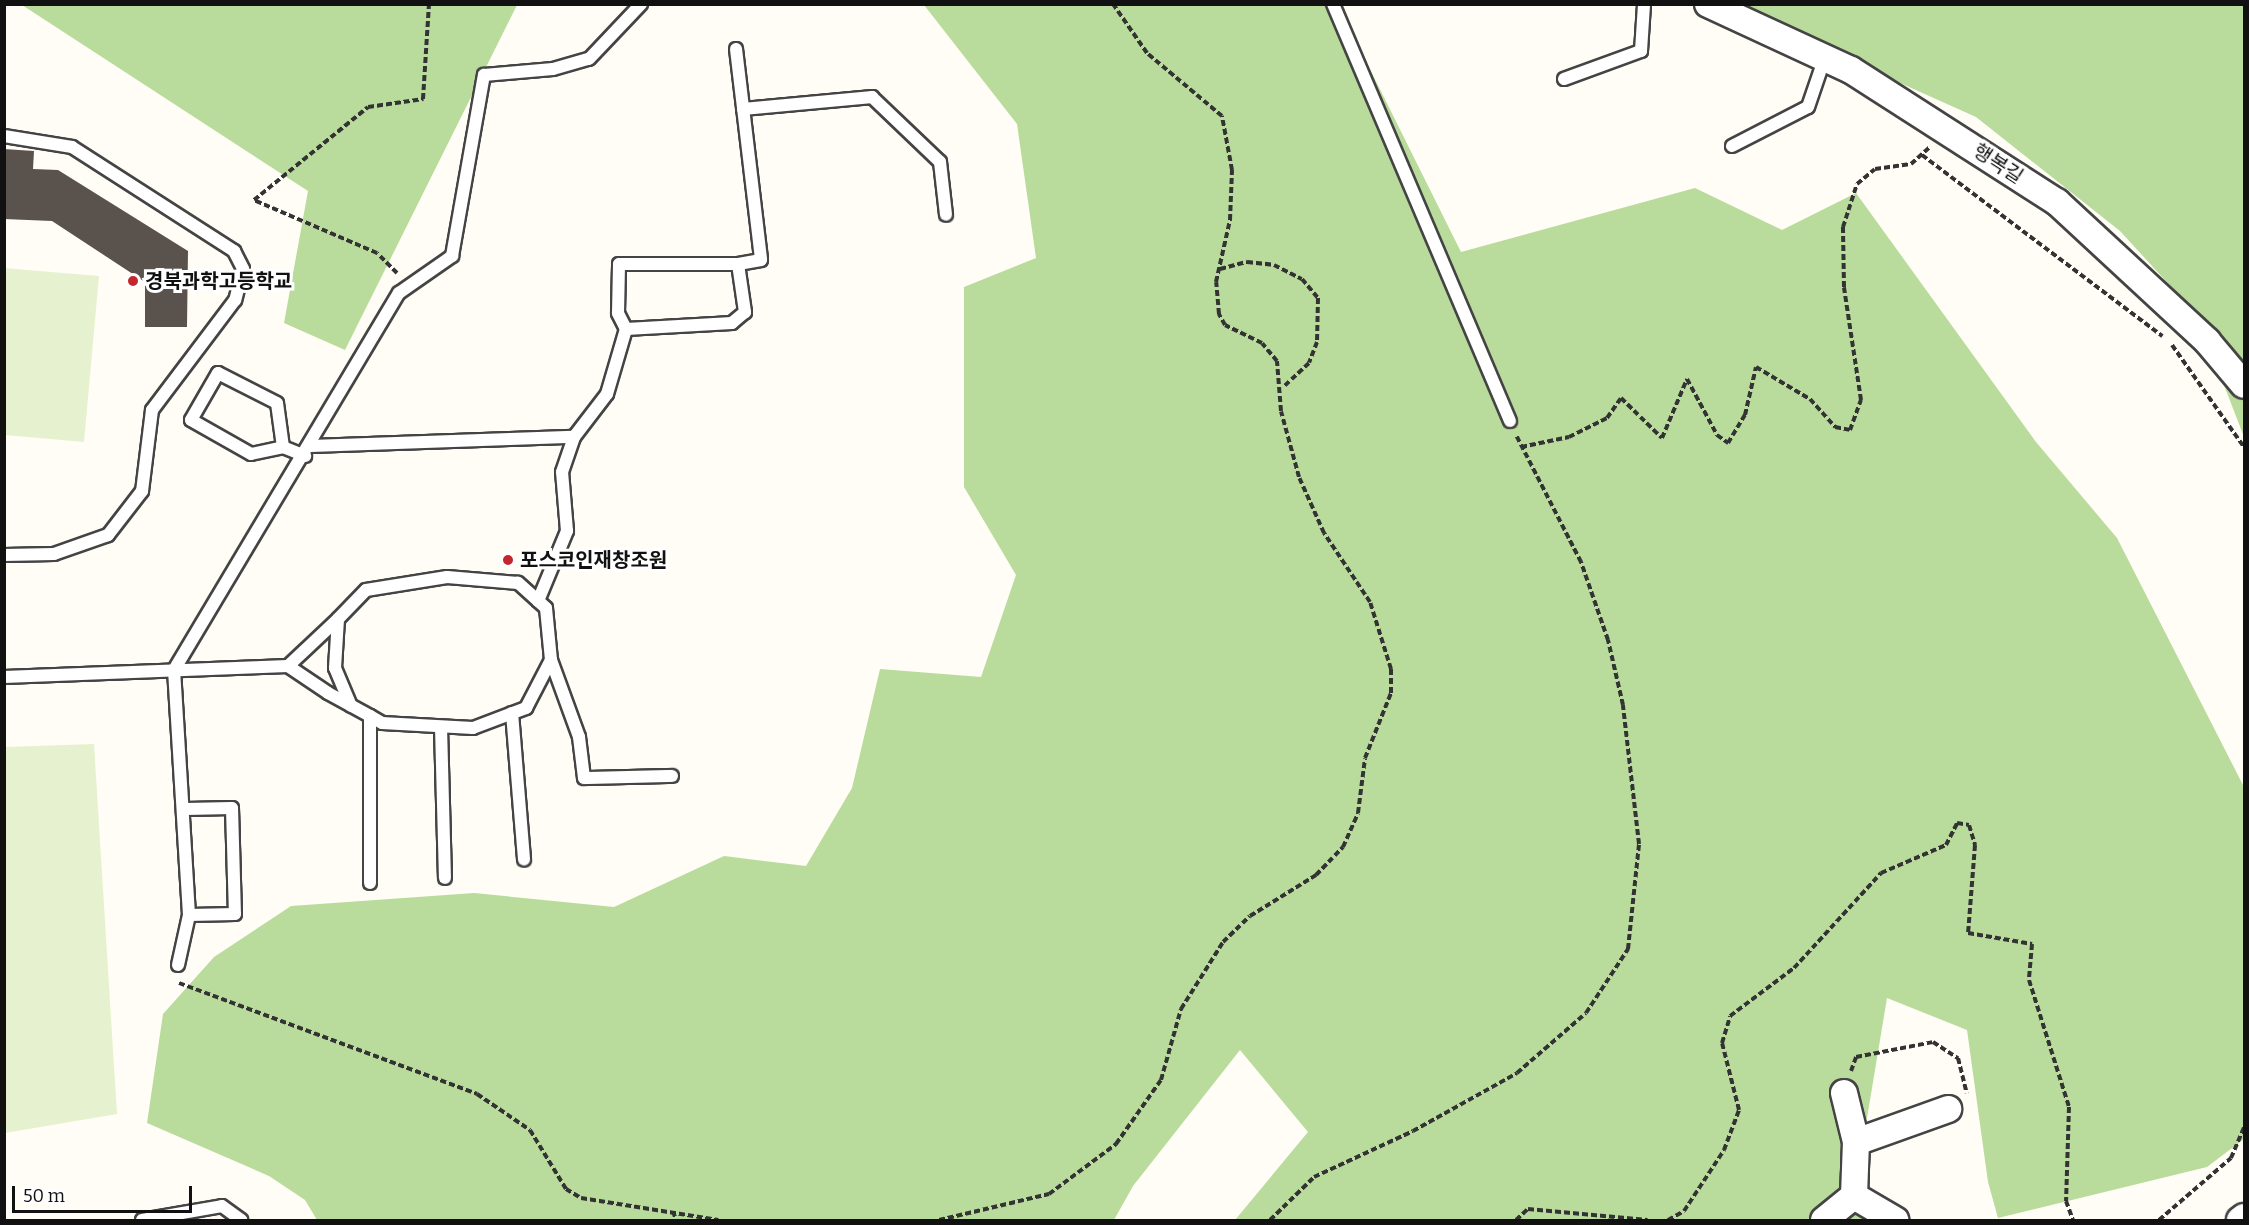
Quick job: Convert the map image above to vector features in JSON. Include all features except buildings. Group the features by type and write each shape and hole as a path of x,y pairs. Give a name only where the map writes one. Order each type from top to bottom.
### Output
{"street":[{"name":"행복길","path":"1708,4 1825,57 1947,131 2057,202 2207,340 2244,386"},
{"path":"1824,1221 1854,1196 1856,1142 1844,1093"},
{"path":"1856,1142 1948,1110"},
{"path":"1854,1196 1895,1221"},
{"path":"2240,1221 2244,1217"}],"lane":[{"path":"178,965 189,915 186,809 174,670 308,451 399,293 452,256 484,75 553,69 589,59 641,4"},
{"path":"1333,4 1510,421"},
{"path":"1564,79 1641,51 1644,4"},
{"path":"538,601 567,531 562,472 574,437 607,393 626,329 618,313 619,264 738,264 761,260 736,48"},
{"path":"1732,146 1808,107 1825,57"},
{"path":"743,109 872,97 940,162 946,215"},
{"path":"4,136 72,147 234,251 243,269 235,300 152,410 142,490 108,536 54,554 4,555"},
{"path":"626,329 732,323 745,312 738,264"},
{"path":"283,447 277,403 218,373 190,420 251,454 283,447 308,451 574,437"},
{"path":"288,666 366,590 447,577 518,583 546,608 551,660 579,737 585,777 672,776"},
{"path":"338,619 335,668 351,706"},
{"path":"4,677 288,666 382,723 473,728 526,708 551,660"},
{"path":"512,713 524,860"},
{"path":"369,716 370,884"},
{"path":"441,727 445,878"},
{"path":"186,809 232,808 234,872 235,914 189,915"},
{"path":"142,1221 222,1206 241,1221"}],"path":[{"path":"410,286 377,253 254,200 368,107 423,99 429,4"},
{"path":"939,1221 1049,1194 1116,1144 1161,1080 1181,1009 1223,942 1250,916 1316,876 1354,829 1365,758 1389,699 1391,669 1370,602 1310,506 1281,411 1283,388 1270,350 1225,326 1216,298 1232,170 1222,116 1147,54 1113,4"},
{"path":"1270,1221 1314,1177 1413,1131 1517,1073 1586,1013 1628,950 1639,844 1623,705 1608,640 1581,562 1521,447 1569,437 1607,418 1621,398 1662,438 1687,379 1717,435 1728,443 1745,414 1756,367 1810,399 1820,417 1835,427 1850,430 1862,400 1844,286 1842,227 1857,184 1875,169 1911,164 1947,131"},
{"path":"1922,155 2169,341 2244,447"},
{"path":"1221,269 1247,262 1274,266 1302,279 1318,298 1317,342 1309,363 1283,388"},
{"path":"1668,1221 1684,1210 1724,1150 1739,1110 1722,1044 1730,1016 1794,968 1881,873 1946,845 1957,824 1969,825 1975,845 1968,933 2032,944 2029,980 2069,1107 2066,1202 2073,1221"},
{"path":"178,965 174,982 453,1084 499,1107 530,1130 561,1182 581,1198 672,1211 718,1221"},
{"path":"1844,1093 1856,1057 1933,1042 1958,1058 1969,1101 1948,1110"},
{"path":"2159,1221 2231,1158 2244,1127"},
{"path":"1516,1221 1528,1209 1647,1221"},
{"path":"672,1211 676,1221"}],"green space":[{"path":"22,5 517,5 345,350 284,323 308,191"},
{"path":"924,5 1338,5 1461,252 1695,188 1782,230 1856,193 2036,442 2117,538 2244,787 2244,1139 2207,1167 1998,1218 1988,1182 1967,1030 1887,998 1854,1196 1862,1220 1235,1220 1308,1132 1240,1050 1133,1186 1114,1220 317,1220 305,1200 269,1176 147,1123 163,1014 214,957 291,906 474,893 614,907 724,856 806,866 852,788 880,669 981,677 1016,575 964,487 964,287 1036,258 1017,124"},
{"path":"1726,5 2244,5 2244,437 2197,315 2120,231 1976,117"},
{"path":"4,268 99,276 84,442 5,435"},
{"path":"94,744 117,1114 5,1133 5,747"}],"place":[{"name":"경북과학고등학교","path":"133,281"},
{"name":"포스코인재창조원","path":"508,560"}]}
